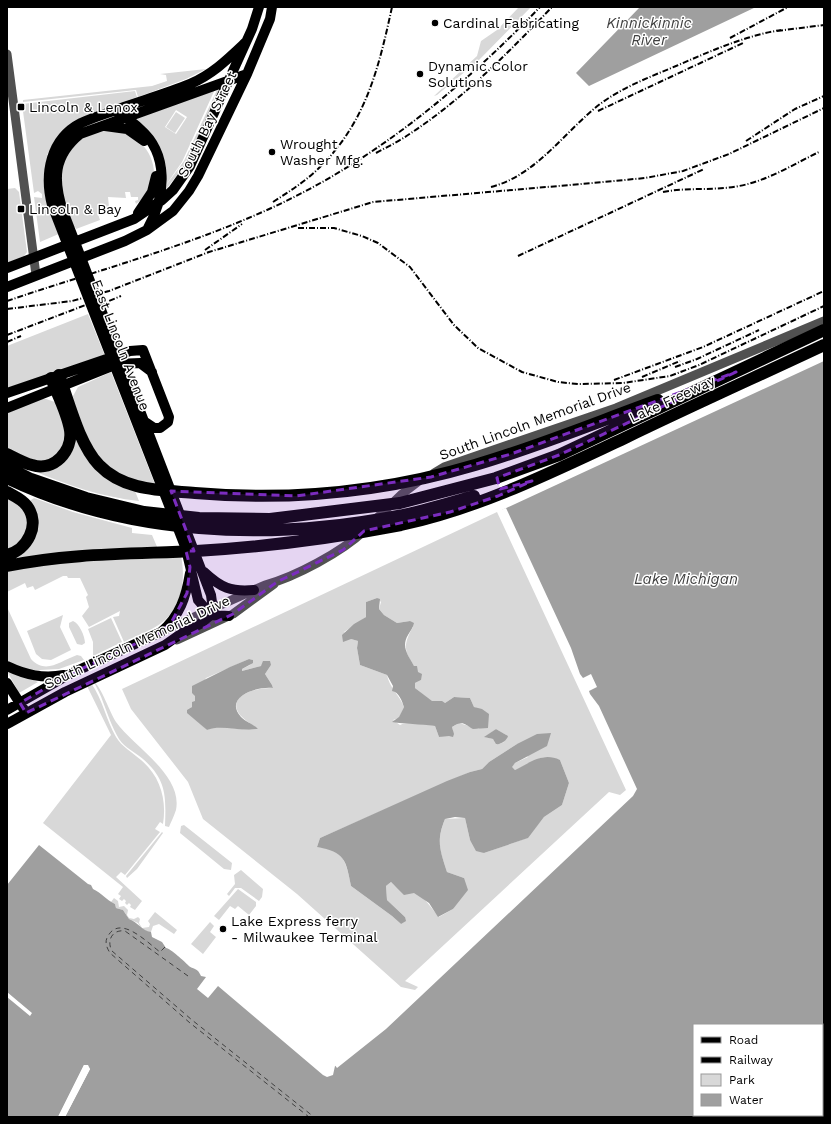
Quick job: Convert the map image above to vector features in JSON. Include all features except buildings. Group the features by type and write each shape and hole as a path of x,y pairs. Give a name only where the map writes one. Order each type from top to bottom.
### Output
{"highway":[{"path":"7,468 31,479 131,514 199,518 263,519 400,503 496,478 559,455 824,330"},
{"name":"Lake Freeway","path":"532,481 824,345"},
{"path":"57,382 86,447 99,465 124,483 155,490 210,494 296,496 338,492 430,477 511,454 736,372"},
{"path":"7,454 33,466 43,466 60,460 66,451 70,430 57,382"},
{"path":"7,478 69,503 198,528 274,529 337,525 399,516 532,481"},
{"path":"7,566 49,560 257,546 331,538 395,526 450,512 498,496 532,481"},
{"path":"7,492 28,507 32,518 32,528 26,543 14,553 7,555"}],"main road":[{"name":"South Bay Street","path":"7,268 134,219 158,203 173,190 190,166 258,16 259,7"},
{"name":"South Bay Street","path":"7,287 125,241 147,230 173,211 189,191 198,176 247,74 268,23 272,7"},
{"name":"East Lincoln Avenue","path":"210,612 198,600 186,550 59,198 57,187 57,168 68,132 81,123 191,84 219,68 246,42"},
{"name":"East Lincoln Avenue","path":"65,142 80,134 125,116 247,74"},
{"path":"110,112 125,116 147,135 158,152 162,174 158,203 154,217 147,230"},
{"path":"99,126 117,126 134,133 142,139 153,157 156,174 154,188 148,200 134,219"},
{"path":"7,408 57,382 130,351 143,350 169,417 168,422 160,428 154,428 145,422"},
{"path":"7,393 57,382 117,364 140,363 152,372"},
{"name":"East Lincoln Avenue","path":"127,388 145,422 211,595 210,612"},
{"path":"161,632 171,623 180,610 187,593 190,567"},
{"path":"202,571 213,581 227,589 238,591 254,590"},
{"path":"165,645 182,633 200,624 210,612 229,616"},
{"name":"South Lincoln Memorial Drive","path":"11,705 70,674 161,632"},
{"name":"South Lincoln Memorial Drive","path":"7,724 65,692 165,645"},
{"path":"7,666 21,673 40,677 70,674"},
{"path":"7,683 11,705 22,715"}],"street":[{"path":"7,54 36,276"},
{"name":"South Lincoln Memorial Drive","path":"161,632 210,612 254,590 277,582 343,550 414,484 444,467 616,408 824,321"},
{"name":"South Lincoln Memorial Drive","path":"165,645 229,616 277,582"}],"highlighted area":[{"path":"736,372 559,455 497,478 500,489 532,481 498,496 450,512 364,531 343,550 277,582 233,614 26,713 20,703 70,674 161,632 171,623 187,593 190,567 186,551 194,551 171,491 296,496 431,477 511,454"}],"green space":[{"path":"519,7 531,7 479,60 434,96 477,56 481,41 497,30"},
{"path":"206,69 186,79 138,97 136,90 23,102 23,100 152,86 167,81 166,75 160,74"},
{"path":"216,87 182,162 166,185 166,167 162,153 133,117","holes":["176,110 187,117 176,134 165,127"]},
{"path":"217,90 219,91 187,162 164,192 164,188 184,161"},
{"path":"135,91 137,97 97,111 74,123 63,132 47,155 68,155 77,142 84,136 103,130 120,131 135,138 146,149 153,163 154,177 149,192 136,204 135,201 138,200 138,197 131,197 130,192 125,192 126,198 108,197 109,207 98,214 100,220 76,229 75,227 40,242 34,197 42,198 42,194 38,191 34,193 22,104"},
{"path":"176,112 185,118 175,133 166,127"},
{"path":"15,188 19,192 27,252 24,256 7,263 7,189"},
{"path":"88,314 105,356 7,388 7,346"},
{"path":"111,372 156,487 125,479 100,459 91,446 74,403 73,396 78,387"},
{"path":"42,399 55,402 65,425 66,440 54,458 40,462 7,450 7,411"},
{"path":"73,432 82,447 135,491 139,501 111,497 84,490 32,470 45,469"},
{"path":"7,496 15,500 27,514 26,537 7,551"},
{"path":"34,498 73,512 132,528 132,533 152,535 158,549 11,560 26,549 28,502"},
{"path":"497,512 626,790 620,795 609,792 405,981 418,987 415,990 401,987 297,894 203,819 188,782 131,709 122,689","holes":["377,598 381,602 379,609 384,615 397,623 410,621 413,627 408,636 406,649 421,680 415,683 415,688 431,701 445,703 454,697 470,698 474,707 487,713 479,729 459,723 452,727 453,731 439,737 435,726 412,723 400,725 393,720 399,718 404,707 390,684 387,675 360,665 357,648 358,641 351,639 344,632 366,617 366,602","249,659 253,660 250,665 242,669 242,671 271,665 265,674 273,688 252,691 240,697 237,702 236,708 240,715 258,729 245,730 219,727 207,730 190,714 190,710 195,702 195,696 206,678","496,729 506,735 504,742 499,744 493,739 485,737","517,744 528,757 515,763 511,767 515,770 543,757 560,760 569,783 562,805 544,817 527,838 484,853 470,840 465,818 445,819 442,827 440,846 447,872 464,878 453,909 439,917 418,894 399,889 391,882 386,886 387,900 405,917 401,924 351,886 346,867 342,858 336,851 317,847 320,838 470,772 482,769 489,762"]},
{"path":"181,556 183,574 181,593 173,610 160,624 124,642 113,617 119,616 120,611 89,627 82,616 89,607 86,597 88,595 80,578 68,578 67,576 63,576 35,590 33,586 27,588 25,583 7,592 7,572 11,570 60,563"},
{"path":"7,607 31,659 37,664 42,666 53,665 77,655 81,656 84,660 59,669 40,670 39,673 14,665 7,660"},
{"path":"63,615 60,627 71,650 51,660 42,659 36,654 27,631"},
{"path":"111,618 122,642 93,656 93,642 88,629"},
{"path":"73,621 83,633 85,643 82,645 77,644 69,627 69,623"},
{"path":"7,671 38,682 19,693"},
{"path":"94,682 100,689 116,722 165,773 172,785 176,797 176,810 169,827 165,826 165,798 161,782 157,774 143,759 124,745 119,739"},
{"path":"91,683 99,696 116,737 121,744 148,766 161,789 163,797 163,824 160,822 155,829 160,832 125,875 121,872 116,877 142,901 135,910 130,907 131,905 129,903 127,905 125,903 126,901 124,899 122,901 119,899 121,896 118,894 123,887 43,823 111,735 87,686"},
{"path":"184,825 232,863 231,870 224,869 180,833 181,826"},
{"path":"162,832 163,833 137,869 127,878 126,876"},
{"path":"241,870 263,889 262,897 259,901 241,888 235,888 229,896 227,894 235,884 234,875"},
{"path":"238,889 256,902 256,906 249,915 238,906 235,909 230,906 219,920 214,916"},
{"path":"114,898 118,901 119,907 124,906 128,910 127,915 129,918 134,919 138,917 140,919 139,923 142,928 138,923 129,919 123,910 116,908 115,904 111,902"},
{"path":"155,912 177,930 174,934 159,924 153,926 151,932 142,928 149,927 150,924 148,921"},
{"path":"210,922 214,926 210,932 216,937 203,954 191,944"}],"water":[{"name":"Kinnickinnic River","path":"640,7 756,7 589,86 576,73"},
{"name":"Lake Michigan","path":"824,361 824,1117 65,1117 90,1069 84,1065 58,1117 7,1117 7,997 30,1016 32,1013 7,992 7,885 39,845 91,885 93,889 115,904 116,908 123,910 129,919 145,930 151,932 152,937 162,942 166,948 181,958 189,966 197,970 201,976 206,977 197,989 208,998 218,986 327,1077 333,1075 335,1066 377,1035 634,793 502,510"},
{"path":"377,598 380,599 379,609 384,615 397,623 410,621 414,623 406,639 405,647 414,666 417,666 418,672 422,674 421,680 415,683 415,688 432,701 442,701 445,703 454,697 470,698 474,707 482,709 489,714 488,728 473,729 461,723 452,727 454,734 453,737 439,737 435,726 392,722 399,717 404,707 400,697 397,693 392,691 393,686 387,675 360,665 357,648 358,641 351,639 343,642 342,635 354,624 366,617 366,602"},
{"path":"249,659 253,660 253,663 242,669 242,671 261,666 263,661 270,661 271,665 265,674 273,688 259,689 244,694 236,704 237,710 241,717 258,729 245,730 213,728 207,730 187,713 187,710 192,707 192,702 195,701 195,696 192,693 192,686"},
{"path":"496,729 508,736 504,742 500,744 496,744 493,739 484,737"},
{"path":"551,733 547,746 515,763 512,767 515,770 537,759 548,757 560,760 569,783 562,805 544,817 528,838 484,853 476,851 470,840 465,818 455,817 445,819 440,840 442,858 447,872 464,878 468,890 453,909 438,917 429,903 414,893 404,895 391,882 386,886 387,900 405,917 406,921 401,924 351,886 348,870 343,859 339,855 317,847 320,838 447,781 482,769 489,762 517,744 537,734"}],"pier":[{"path":"506,508 571,648 580,674 583,678 591,674 597,687 589,691 590,694 599,706 637,789 633,796 386,1029 337,1068 334,1064 375,1034 632,792 501,510"},
{"path":"84,1065 88,1065 90,1069 65,1117 63,1117 88,1069 86,1067 60,1117 58,1117"}],"ferry route":[{"path":"165,947 160,952 134,932 120,928 113,930 106,940 110,953 190,1023 309,1117"},
{"path":"188,976 125,931 117,932 110,939 110,947 112,951 192,1020 314,1117"}],"railway":[{"path":"273,202 298,186 315,172 336,150 349,131 360,112 376,72 392,7"},
{"path":"7,301 215,232 282,203 318,184 353,164 420,117 482,64 540,7"},
{"path":"376,153 404,138 447,107 484,75 552,7"},
{"path":"730,38 788,7"},
{"path":"777,31 824,25"},
{"path":"491,187 507,181 536,163 600,104 627,87 728,45 754,36 781,30"},
{"path":"598,111 743,43"},
{"path":"746,141 795,109 824,96"},
{"path":"7,309 72,301 109,291 209,252 373,202 645,178 683,171 729,154 824,108"},
{"path":"663,192 711,189 749,184 780,172 819,152"},
{"path":"518,256 704,169"},
{"path":"205,250 242,224"},
{"path":"298,228 334,228 362,236 378,243 410,267 454,325 478,348 522,372 558,382 578,384 623,383 670,376 699,365 824,306"},
{"path":"614,380 703,347 824,291"},
{"path":"99,305 121,296"},
{"path":"7,335 104,298"},
{"path":"675,367 697,359 759,330"},
{"path":"7,342 21,336"},
{"path":"642,377 680,361"}],"place":[{"name":"Cardinal Fabricating","path":"435,23"},
{"name":"Dynamic Color Solutions","path":"420,74"},
{"name":"Lincoln & Lenox","path":"21,107"},
{"name":"Wrought Washer Mfg.","path":"272,152"},
{"name":"Lincoln & Bay","path":"21,209"},
{"name":"Lake Express ferry - Milwaukee Terminal","path":"223,929"}]}
